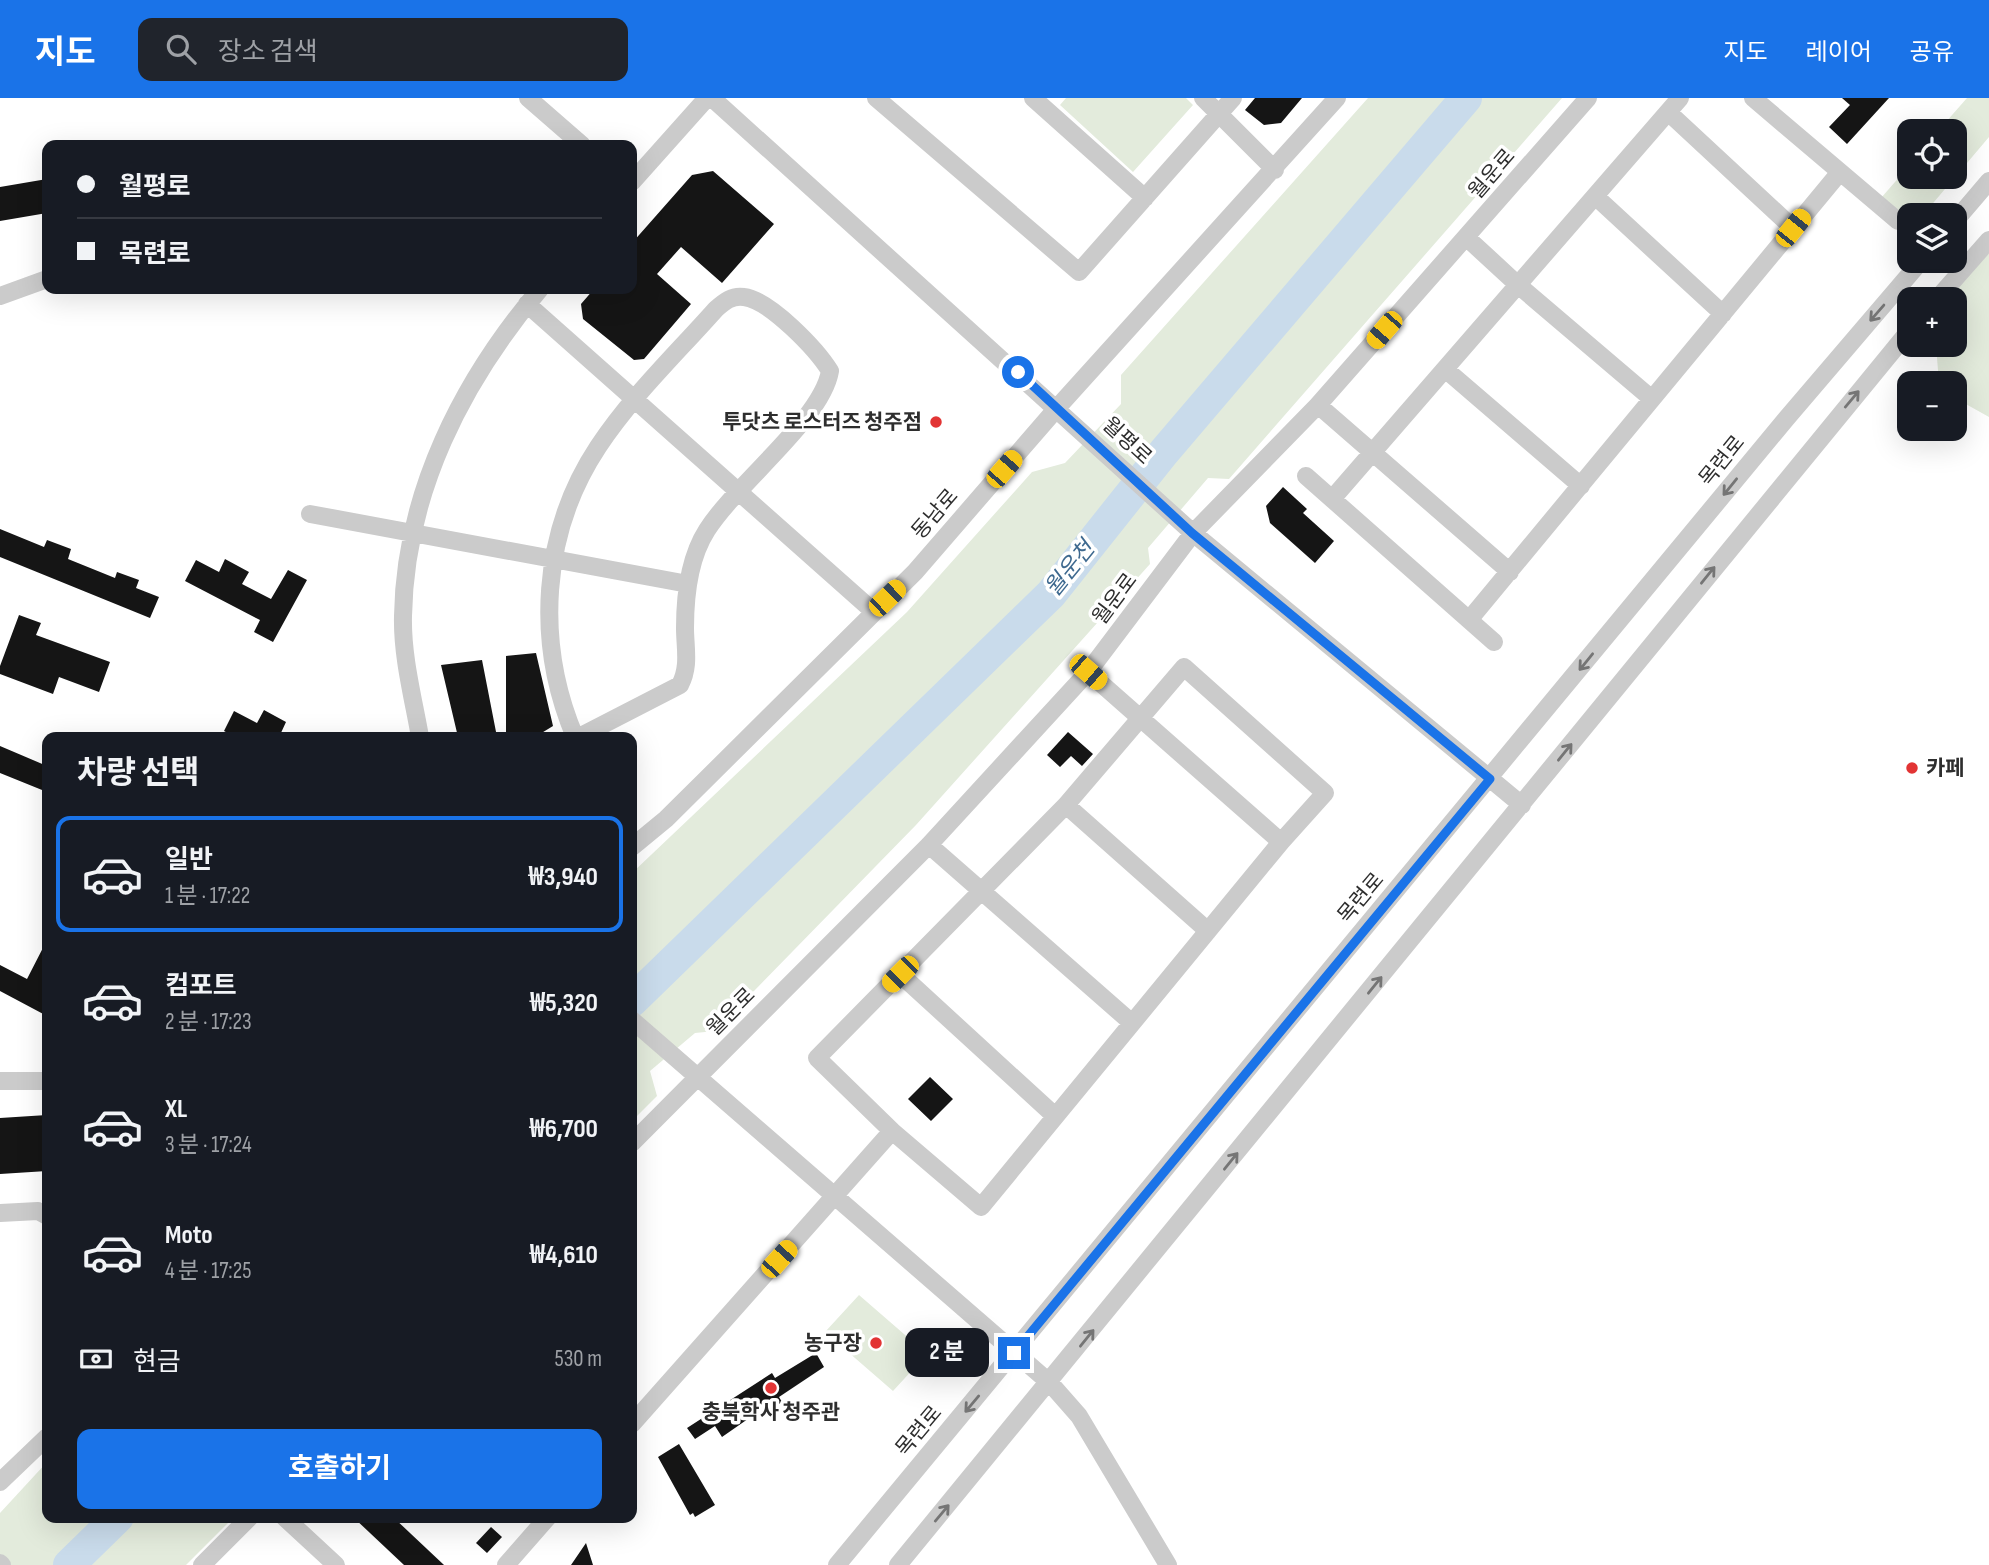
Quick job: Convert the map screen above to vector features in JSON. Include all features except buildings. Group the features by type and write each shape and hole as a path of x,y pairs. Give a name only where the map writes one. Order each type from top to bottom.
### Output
{"street":[{"path":"528,98 576,140"},
{"path":"637,177 710,98"},
{"name":"월평로","path":"710,98 1057,408 1192,533 1522,805"},
{"path":"876,98 1079,272 1233,98"},
{"path":"1033,98 1145,198"},
{"path":"1203,98 1275,170"},
{"name":"동남로","path":"637,843 667,819 915,572 1057,408 1275,170 1337,98"},
{"name":"월운로","path":"637,1138 929,845 1088,672 1192,533 1318,405 1588,98"},
{"path":"1332,499 1680,98"},
{"path":"1753,98 1897,220"},
{"path":"1668,112 1793,228"},
{"path":"1469,621 1840,172"},
{"path":"1967,207 1989,181"},
{"path":"1595,196 1723,314"},
{"path":"1466,237 1652,399"},
{"path":"1948,287 1989,240"},
{"name":"목련로","path":"837,1565 1786,419 1911,273"},
{"path":"0,296 42,281"},
{"path":"419,732 403,618 413,531 438,448 465,393 536,294"},
{"path":"575,732 559,700 549,651 548,606 554,562 566,512 597,448 636,399 727,299 744,297 762,304 818,351 831,371 827,389 815,407 738,488 705,531 689,574 685,628 687,663 680,685 587,732"},
{"path":"527,304 738,488 873,611"},
{"path":"898,1565 1050,1383 1897,346"},
{"path":"1445,369 1581,486"},
{"path":"1318,405 1510,572"},
{"path":"1306,476 1494,642"},
{"path":"310,514 413,531 554,562 688,584"},
{"path":"1184,667 1325,793 1281,842 981,1207 892,1131 817,1058 1066,806 1184,667"},
{"path":"1088,672 1281,842"},
{"path":"1066,806 1208,931"},
{"path":"929,845 1132,1023"},
{"path":"900,974 1055,1116"},
{"path":"637,1025 1050,1383 1079,1416 1168,1565"},
{"path":"0,1082 42,1081"},
{"path":"637,1418 892,1131"},
{"path":"0,1213 38,1211 42,1213"},
{"path":"0,1482 42,1442"},
{"path":"202,1565 244,1523"},
{"path":"290,1523 336,1565"},
{"path":"506,1565 543,1523"}],"green space":[{"path":"1066,98 1186,98 1193,105 1133,172 1060,105"},
{"path":"1368,98 1562,98 1229,479 1208,478 1148,548 1150,564 916,825 715,1031 695,1033 650,1071 657,1096 637,1116 637,868 907,612 1032,472 1065,463 1121,404 1121,375"},
{"path":"1967,98 1989,98 1989,137 1967,163 1967,119 1949,119"},
{"path":"1897,180 1897,189 1945,189 1933,203 1897,203 1897,212 1881,198"},
{"path":"1989,253 1989,417 1967,405 1967,371 1938,371 1937,357 1967,357 1967,287 1958,287"},
{"name":"농구장","path":"859,1295 927,1354 893,1391 825,1332"},
{"path":"42,1467 42,1523 228,1523 186,1565 0,1565 0,1513"}],"waterway":[{"name":"월운천","path":"637,996 1051,594 1164,452 1466,98"},
{"name":"월운천","path":"69,1565 112,1523"}],"place":[{"name":"투닷츠 로스터즈 청주점","path":"936,422"},
{"name":"카페","path":"1912,768"},
{"name":"농구장","path":"876,1343"},
{"name":"충북학사 청주관","path":"771,1388"}],"route":[{"path":"1014,1353 1490,779 1192,533 1018,372"}]}
